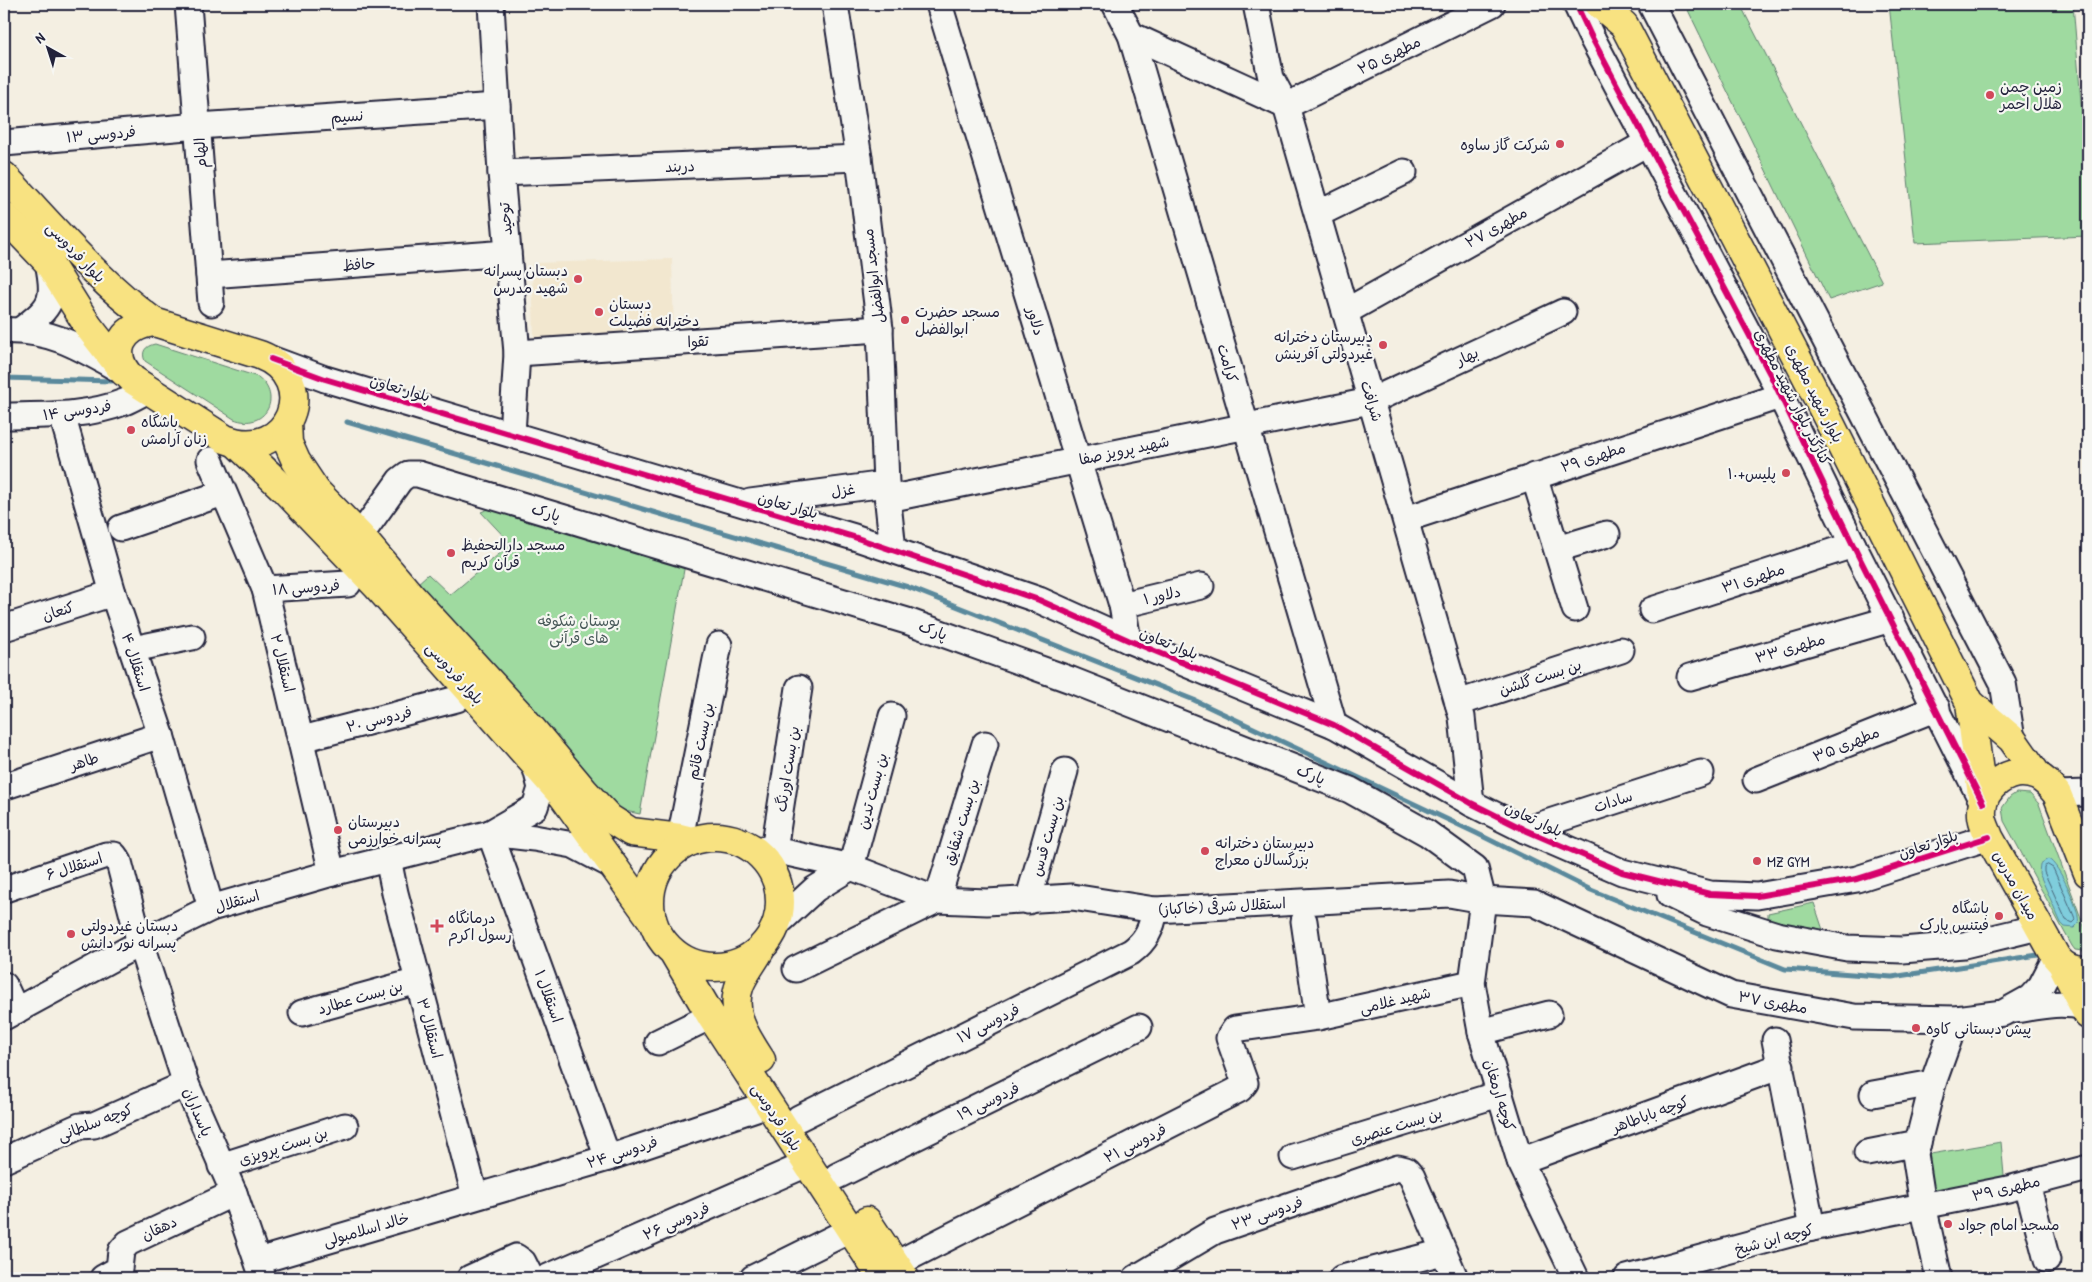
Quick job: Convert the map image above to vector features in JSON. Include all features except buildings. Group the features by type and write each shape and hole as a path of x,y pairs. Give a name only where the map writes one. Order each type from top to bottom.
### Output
{"main road":[{"name":"بلوار شهید مطهری","path":"1598,4 1622,14 1806,374 1970,703 2012,740 2047,785"},
{"name":"بلوار فردوسی","path":"4,176 124,300 154,322 271,359 282,368 290,380 294,394 288,444 296,461 316,491 360,536 411,596 521,716 584,792 609,818 631,832 686,839"},
{"name":"بلوار فردوسی","path":"4,216 48,262 88,326 124,372 148,390 225,439 238,444 376,585 563,796 652,920"},
{"path":"124,372 119,358 120,344 128,332 140,324 154,322"},
{"path":"238,444 252,445 266,441 278,433 290,415"},
{"name":"میدان مدرس","path":"1970,703 1983,803 1982,817 1989,837 2040,927 2069,964"},
{"path":"1983,803 1989,790 1998,780 2011,774 2024,773 2047,785 2086,859"},
{"path":"713,836 734,839 764,849 778,882 781,903 778,924 760,950 745,961 728,967 709,968 691,964 675,954 661,939 652,920 650,901 653,882 662,865 686,839 713,836"},
{"name":"بلوار فردوسی","path":"760,950 740,985 737,1012 743,1033 838,1176 894,1274"},
{"name":"بلوار فردوسی","path":"675,954 711,1016 850,1230 894,1274"},
{"path":"2069,964 2086,1011"}],"street":[{"name":"الهام","path":"188,4 211,303"},
{"path":"491,4 496,4"},
{"name":"توحید","path":"491,4 496,106 517,353 512,434"},
{"name":"مسجد ابوالفضل","path":"835,4 859,158 880,329 887,491 893,550"},
{"name":"دلاور","path":"939,4 1122,605 1128,640"},
{"name":"کرامت","path":"1115,4 1131,34 1334,725"},
{"name":"شرافت","path":"1256,4 1271,78 1286,106 1345,312 1366,402 1406,519 1462,717 1471,802"},
{"name":"مطهری ۲۵","path":"1286,106 1492,4"},
{"name":"کنارگذر بلوار شهید مطهری","path":"1576,4 1780,396 1983,803"},
{"path":"1651,4 2003,683 2012,740"},
{"path":"1131,34 1286,106"},
{"name":"نسیم","path":"198,126 496,106"},
{"name":"فردوسی ۱۳","path":"4,143 198,126"},
{"name":"مطهری ۲۷","path":"1345,312 1647,143"},
{"name":"دربند","path":"501,173 859,158"},
{"path":"1318,214 1404,172"},
{"name":"حافظ","path":"209,275 508,253"},
{"path":"12,331 42,314 52,300 53,284 48,262"},
{"name":"بهار","path":"1366,402 1563,312"},
{"name":"تقوا","path":"517,353 880,329"},
{"path":"12,331 69,342 124,372"},
{"name":"بلوار تعاون","path":"271,359 325,379 893,550 1039,600 1128,640 1334,725 1471,802 1526,830 1622,872 1710,894 1757,896 1857,879 1989,837"},
{"path":"290,415 308,392 325,379"},
{"name":"فردوسی ۱۴","path":"4,416 62,415 99,410 124,402 148,390"},
{"name":"مطهری ۲۹","path":"1406,519 1780,396"},
{"name":"شهید پرویز صفا","path":"887,491 1078,459 1366,402"},
{"name":"استقلال ۴","path":"62,415 112,593 133,649 161,735 210,908"},
{"name":"استقلال ۲","path":"210,460 264,589 302,739 332,873"},
{"name":"پارک","path":"360,536 400,480 408,474 418,474 907,620 1071,680 1350,790 1427,833 1475,868 1482,900"},
{"path":"1534,476 1575,609"},
{"name":"غزل","path":"740,504 887,491"},
{"path":"121,528 223,493"},
{"path":"1556,549 1607,534"},
{"name":"مطهری ۳۱","path":"1652,610 1853,545"},
{"name":"فردوسی ۱۸","path":"264,589 348,584"},
{"name":"دلاور ۱","path":"1122,605 1201,586"},
{"name":"کنعان","path":"4,628 112,593"},
{"name":"مطهری ۳۳","path":"1690,677 1891,619"},
{"path":"133,649 192,637"},
{"name":"بن بست قائم","path":"686,839 719,645"},
{"name":"بن بست گلشن","path":"1458,704 1621,650"},
{"name":"بن بست اورنگ","path":"764,849 799,688"},
{"name":"فردوسی ۲۰","path":"302,739 457,700"},
{"name":"مطهری ۳۵","path":"1756,780 1937,708"},
{"name":"بن بست تدین","path":"851,867 892,716"},
{"name":"طاهر","path":"6,786 161,735"},
{"name":"بن بست شقایق","path":"937,900 985,744"},
{"path":"490,834 535,807 541,788 535,766"},
{"name":"بن بست قدس","path":"1028,901 1065,771"},
{"name":"سادات","path":"1526,830 1701,773"},
{"path":"2047,785 2088,793"},
{"path":"490,834 534,838 573,845 615,867"},
{"name":"استقلال","path":"10,1014 140,943 210,908 332,873 490,834"},
{"name":"استقلال ۱","path":"490,834 608,1158"},
{"name":"استقلال شرقی (خاکباز)","path":"764,849 851,867 937,900 987,902 1072,897 1155,910 1448,894 1482,900"},
{"name":"استقلال ۶","path":"5,889 106,855 114,855 119,862 140,943"},
{"name":"استقلال ۳","path":"388,859 395,893 475,1196"},
{"path":"778,924 815,889 851,867"},
{"path":"1622,872 1707,913 1777,935 1847,948 1902,950 1964,945 2040,927"},
{"path":"796,969 937,900"},
{"name":"کوچه ارمغان","path":"1482,900 1472,983 1481,1032 1520,1161 1576,1278"},
{"name":"مطهری ۳۷","path":"1482,900 1534,903 1731,995 1854,1017 1956,1019 2003,1013 2030,998 2041,986 2069,964"},
{"name":"فردوسی ۱۷","path":"799,1118 1131,952 1145,939 1153,924 1155,910"},
{"path":"1304,920 1318,1017"},
{"name":"پاسداران","path":"140,943 186,1084 234,1193 260,1269"},
{"name":"بن بست عطارد","path":"302,1013 418,980"},
{"name":"شهید غلامی","path":"1318,1017 1472,983"},
{"path":"4,985 10,1014"},
{"path":"2003,1013 2067,1003 2086,1011"},
{"path":"1481,1032 1550,1014"},
{"path":"658,1042 711,1016"},
{"name":"فردوسی ۲۱","path":"894,1274 1240,1089 1245,1083 1229,1038 1235,1029 1318,1017"},
{"path":"1939,1278 1923,1205 1915,1154 1932,1084 1956,1019"},
{"name":"فردوسی ۱۹","path":"838,1176 1140,1027"},
{"path":"1775,1040 1812,1228"},
{"name":"کوچه باباطاهر","path":"1520,1161 1781,1066"},
{"name":"کوچه سلطانی","path":"4,1160 80,1126 94,1125 186,1084"},
{"path":"1873,1094 1932,1084"},
{"name":"بن بست عنصری","path":"1293,1157 1499,1094"},
{"name":"فردوسی ۲۴","path":"475,1196 608,1158 768,1104"},
{"name":"بن بست پرویزی","path":"221,1166 345,1126"},
{"path":"1867,1153 1918,1143"},
{"name":"فردوسی ۲۶","path":"546,1278 807,1164"},
{"name":"فردوسی ۲۳","path":"1136,1278 1216,1231 1398,1168 1406,1170 1412,1177 1443,1252"},
{"name":"مطهری ۳۹","path":"1923,1205 2027,1184 2088,1168"},
{"path":"2027,1184 2047,1260"},
{"name":"دهقان","path":"103,1278 119,1269 120,1251 128,1243 234,1193"},
{"name":"خالد اسلامبولی","path":"260,1269 475,1196"},
{"name":"کوچه ابن شیخ","path":"1627,1278 1812,1228 1923,1205"},
{"path":"753,1278 850,1230"},
{"path":"1342,1278 1443,1252 1455,1278"},
{"path":"470,1278 516,1257 527,1270"}],"shaded area":[{"path":"672,259 674,337 534,341 532,263"}],"green space":[{"path":"1685,4 1740,4 1882,282 1829,300"},
{"name":"زمین چمن هلال احمر","path":"1889,4 2073,4 2088,187 2088,236 1915,243"},
{"path":"155,344 258,377 266,385 269,394 270,402 267,410 262,416 254,420 234,419 145,361 143,355 145,350"},
{"name":"بوستان شکوفه های قرآنی","path":"498,505 685,564 640,814 625,811 605,799 416,585 428,574 450,595 511,544 481,512"},
{"path":"2016,793 2030,794 2039,804 2088,937 2088,947 2084,951 2075,950 2072,946 2004,821 2002,808 2010,797"},
{"path":"1814,903 1826,939 1768,923 1768,913"},
{"path":"2001,1142 2005,1186 1926,1202 1919,1156"}],"water":[{"path":"2048,859 2058,869 2069,889 2077,910 2078,924 2074,928 2065,927 2061,923 2039,873 2040,864"}],"waterway":[{"path":"4,378 112,381"},
{"path":"347,422 908,587 1194,700 1476,833 1591,890 1785,969 1892,977 2038,955"}],"cycle path":[{"path":"1576,4 1591,36 1770,374 1853,545 1983,803"},
{"path":"271,359 325,379 854,537 1039,600 1128,640 1334,725 1471,803 1525,830 1622,872 1710,894 1757,896 1857,879 1989,837"}],"place":[{"name":"زمین چمن هلال احمر","path":"1990,95"},
{"name":"شرکت گاز ساوه","path":"1560,144"},
{"name":"دبستان پسرانه شهید مدرس","path":"578,279"},
{"name":"دبستان دخترانه فضیلت","path":"599,312"},
{"name":"مسجد حضرت ابوالفضل","path":"905,320"},
{"name":"دبیرستان دخترانه غیردولتی آفرینش","path":"1383,345"},
{"name":"باشگاه زنان آرامش","path":"131,430"},
{"name":"پلیس+۱۰","path":"1786,473"},
{"name":"مسجد دارالتحفیظ قرآن کریم","path":"451,553"},
{"name":"دبیرستان پسرانه خوارزمی","path":"338,830"},
{"name":"دبیرستان دخترانه بزرگسالان معراج","path":"1205,851"},
{"name":"MZ GYM","path":"1757,861"},
{"name":"باشگاه فیتنس پارک","path":"1999,916"},
{"name":"درمانگاه رسول اکرم","path":"437,926"},
{"name":"دبستان غیردولتی پسرانه نور دانش","path":"71,934"},
{"name":"پیش دبستانی کاوه","path":"1916,1028"},
{"name":"مسجد امام جواد","path":"1948,1224"}]}
